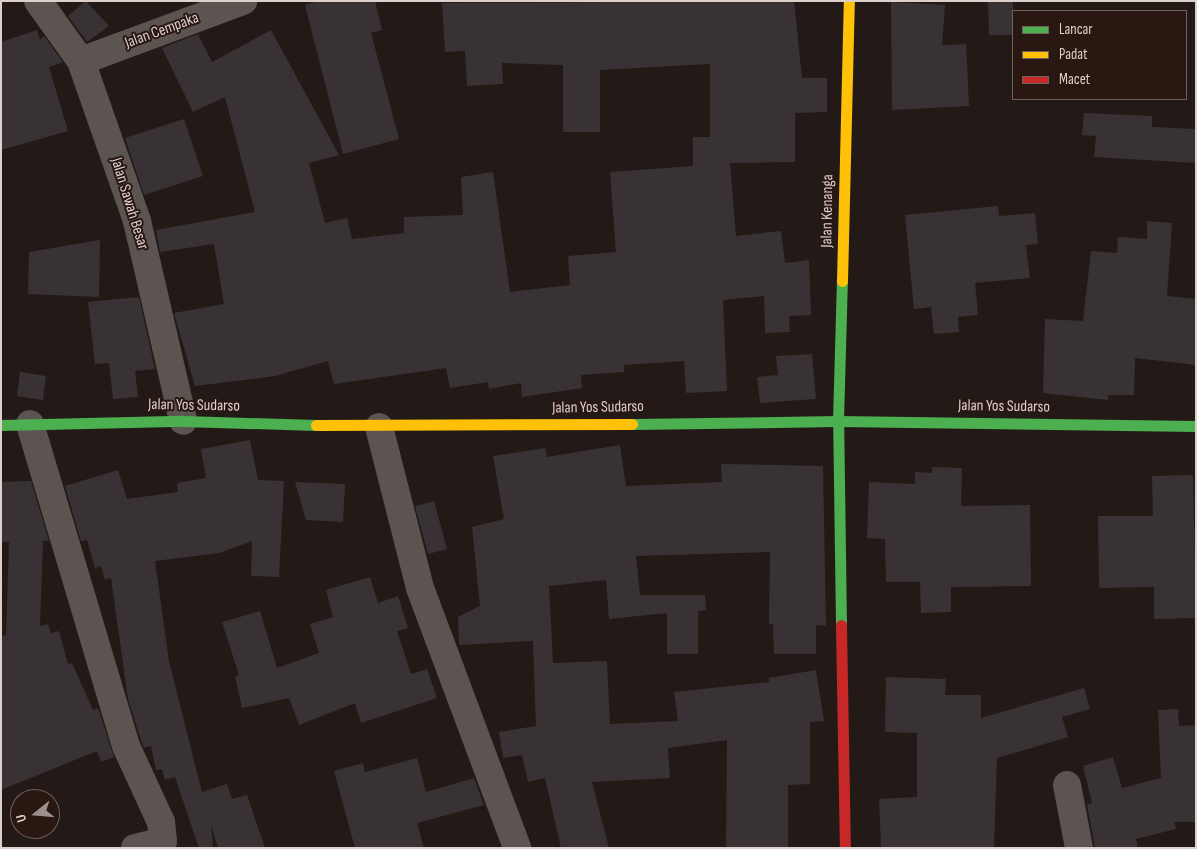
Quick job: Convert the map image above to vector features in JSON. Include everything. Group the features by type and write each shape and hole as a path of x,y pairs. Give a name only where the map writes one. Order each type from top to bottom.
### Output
{"street":[{"name":"Jalan Sawah Besar","path":"38,1 80,61 137,220 183,421"},
{"name":"Jalan Cempaka","path":"80,61 244,1"},
{"name":"Jalan Kenanga","path":"844,848 838,421 849,1"},
{"name":"Jalan Yos Sudarso","path":"1,425 183,421 379,427 838,421 1196,426"},
{"path":"30,424 126,746 160,822 164,845 135,848"},
{"path":"379,427 420,588 518,848"},
{"path":"1067,786 1079,848"}],"building":[{"path":"86,1 109,26 87,42 68,16"},
{"path":"319,1 375,1 382,30 371,33 399,139 343,154 305,5"},
{"path":"794,1 802,78 827,78 827,112 795,113 795,162 730,163 736,236 781,231 785,263 809,260 811,315 789,316 790,332 765,333 764,296 723,300 727,391 686,393 684,361 624,365 624,372 581,375 582,388 522,397 521,383 489,389 488,382 450,388 446,368 334,384 328,361 275,376 195,386 174,313 224,304 214,244 160,252 156,230 255,212 225,97 193,112 162,48 198,34 212,62 271,30 339,155 309,163 325,223 347,218 352,239 404,233 404,217 463,215 461,177 493,172 510,292 570,285 568,256 616,252 610,172 693,166 693,137 710,137 710,64 600,70 600,132 563,132 563,65 502,63 503,84 467,86 465,51 445,52 442,3"},
{"path":"988,1 1013,1 1012,35 989,35"},
{"path":"891,2 945,5 942,45 966,44 969,106 892,110"},
{"path":"37,30 40,40 44,36 63,62 49,67 68,131 1,150 1,42"},
{"path":"1084,113 1152,116 1152,127 1196,129 1196,163 1094,157 1096,136 1082,135"},
{"path":"184,119 203,176 144,195 125,138"},
{"path":"998,206 999,216 1035,213 1038,244 1026,245 1030,278 975,283 978,315 958,317 959,332 934,334 931,307 914,309 905,215"},
{"path":"1147,221 1172,223 1167,296 1196,299 1196,365 1135,358 1134,395 1108,395 1108,400 1043,393 1045,319 1083,321 1091,251 1117,253 1118,237 1147,239"},
{"path":"100,240 99,297 28,294 29,252"},
{"path":"139,297 155,369 135,371 138,397 113,399 109,363 95,364 88,302"},
{"path":"812,354 816,399 760,403 757,377 778,375 776,356"},
{"path":"20,372 46,376 43,400 17,396"},
{"path":"250,440 258,480 284,481 279,577 251,576 252,541 219,553 155,561 169,661 202,792 227,784 232,799 247,795 265,848 218,848 211,825 213,848 199,848 175,777 165,780 162,769 156,770 151,746 144,748 141,740 128,699 111,578 105,580 101,566 95,568 87,540 81,541 65,486 118,470 127,499 178,492 177,483 206,478 201,449"},
{"path":"620,445 626,486 722,482 721,464 823,466 826,626 816,625 816,654 774,654 773,624 769,624 770,552 636,556 640,595 705,595 706,610 698,611 698,654 667,654 667,613 609,619 606,580 549,586 553,663 607,661 610,724 678,721 674,692 769,682 769,678 816,670 824,721 810,722 810,784 788,785 788,848 726,848 727,740 668,748 670,778 592,782 609,848 561,848 545,778 528,782 522,755 503,758 499,732 536,726 533,641 459,645 458,617 480,606 472,527 504,519 493,456 545,448 547,457"},
{"path":"932,467 962,468 961,506 1030,505 1031,586 951,587 951,612 921,613 920,582 886,582 885,539 867,538 869,482 915,484 915,472 932,473"},
{"path":"1193,475 1196,618 1154,619 1154,587 1099,588 1098,516 1153,516 1152,476"},
{"path":"31,481 49,541 43,541 40,626 48,624 51,633 59,631 68,664 72,663 93,710 98,708 114,757 101,762 97,751 1,790 1,636 6,635 9,542 1,542 1,482"},
{"path":"295,482 345,484 343,522 306,520"},
{"path":"434,501 447,549 428,554 415,506"},
{"path":"370,577 378,603 398,596 408,628 397,631 411,674 427,669 437,698 361,723 355,703 299,725 289,698 242,708 235,676 239,675 222,622 260,611 277,668 319,653 310,624 333,617 326,590"},
{"path":"886,677 946,679 945,695 981,695 981,718 1084,688 1090,709 1062,717 1068,737 997,758 994,848 881,848 879,799 917,797 917,733 885,732"},
{"path":"1178,709 1179,726 1196,725 1196,822 1174,822 1176,829 1136,839 1138,848 1095,848 1087,804 1092,803 1083,766 1113,757 1122,788 1161,778 1158,710"},
{"path":"417,758 426,792 474,778 484,805 417,823 424,848 355,848 334,771 363,763 365,772"}],"traffic: fast":[{"path":"841,625 838,421 842,281"},
{"path":"1,425 183,421 316,425"},
{"path":"632,424 838,421 1196,426"}],"traffic: slow":[{"path":"842,281 849,1"},
{"path":"316,425 632,424"}],"traffic: jam":[{"path":"841,625 845,848"}]}
